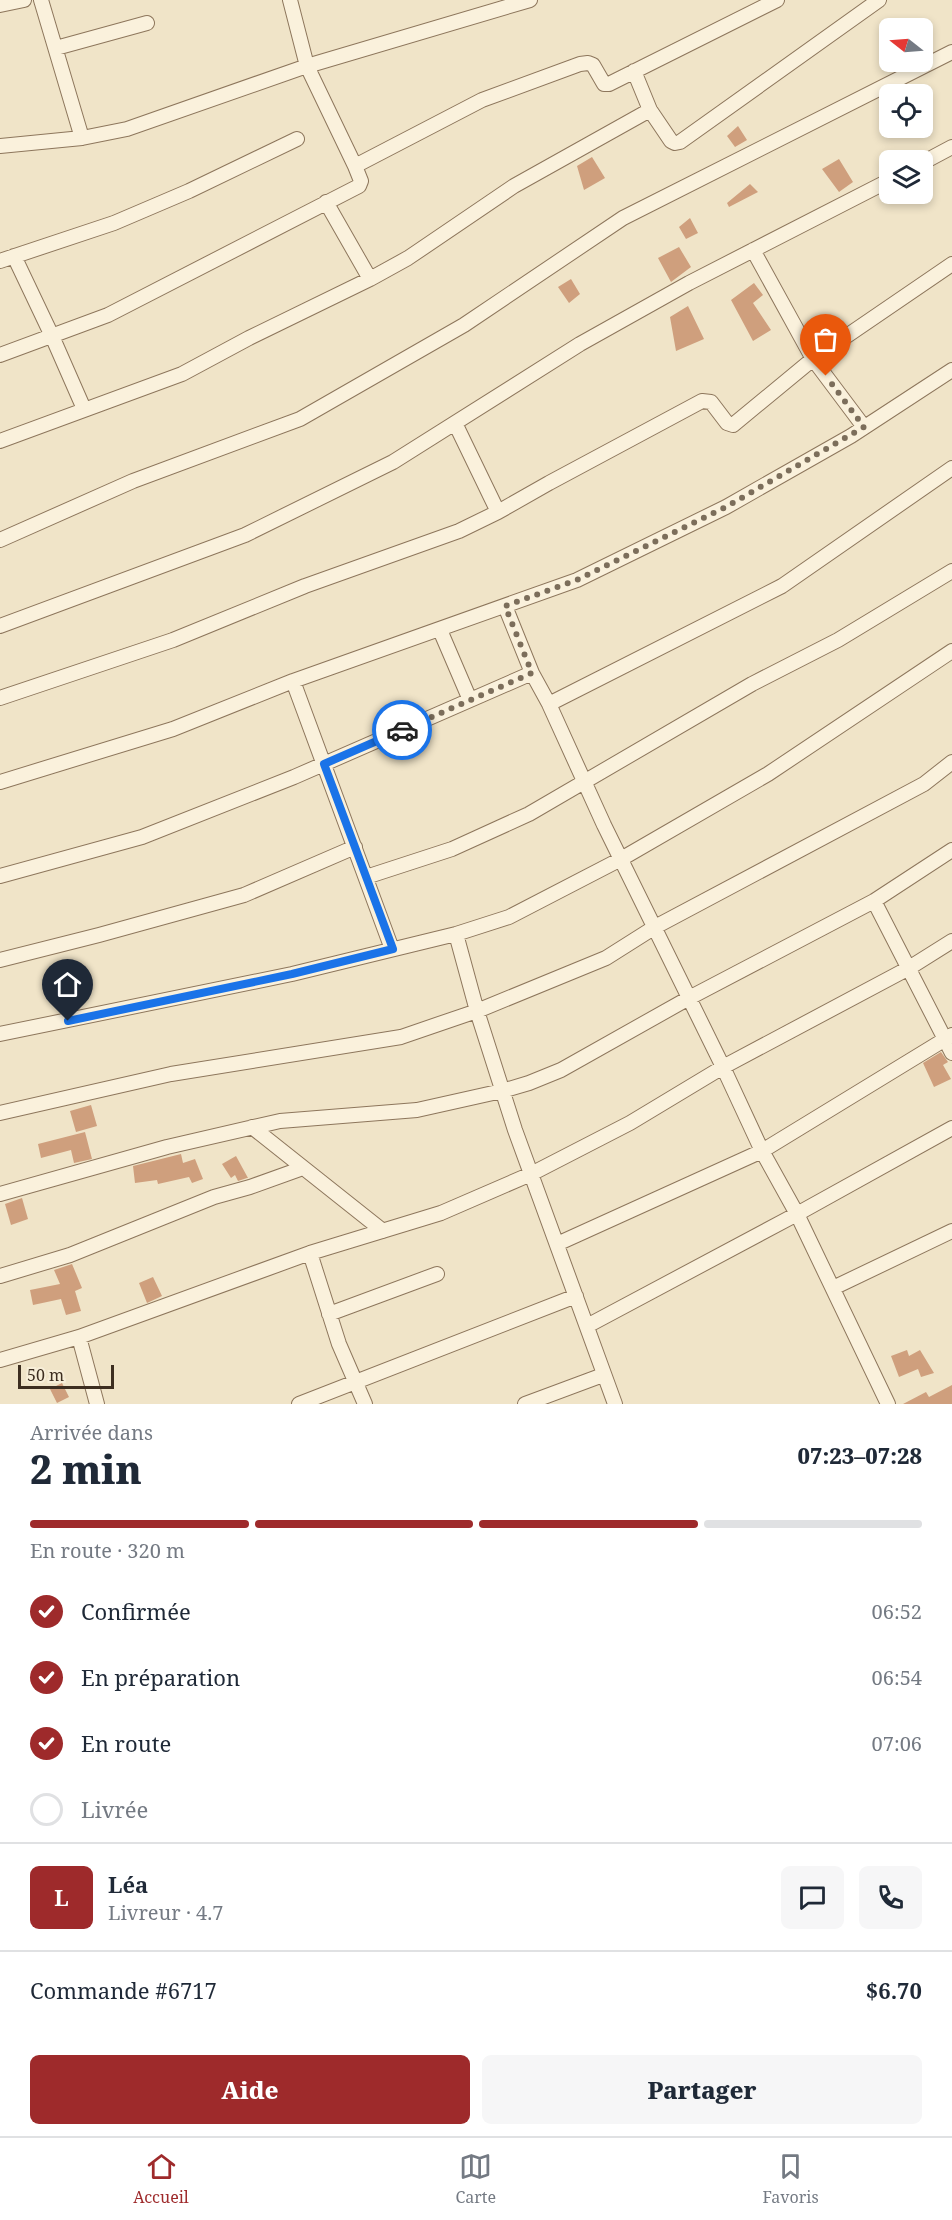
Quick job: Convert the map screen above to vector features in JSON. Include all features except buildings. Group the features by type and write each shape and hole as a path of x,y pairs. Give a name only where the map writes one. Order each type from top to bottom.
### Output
{"street":[{"path":"0,5 24,0"},
{"path":"41,0 82,138"},
{"path":"0,355 108,315 359,186 361,181 355,166 307,66 290,0"},
{"path":"0,146 82,138 127,129 307,66 530,0"},
{"path":"355,166 482,100 580,64 593,65 604,84 609,84 777,0"},
{"path":"634,71 650,110 671,141 680,142 879,0"},
{"path":"56,48 147,23"},
{"path":"0,540 133,481 300,418 464,325 623,218 952,52"},
{"path":"0,441 182,374 249,338 370,279 408,258 514,186 650,110"},
{"path":"0,261 114,223 189,191 297,139"},
{"path":"933,157 952,147"},
{"path":"0,626 245,534 393,462 580,344 753,250 879,186"},
{"path":"326,202 370,279"},
{"path":"753,250 813,359 864,427"},
{"path":"14,256 84,409"},
{"path":"0,698 173,640 305,586 459,531 702,401 711,402 727,423 733,425 813,359 952,264"},
{"path":"0,782 173,729 293,681 577,580 726,507 864,427 952,370"},
{"path":"455,423 498,512"},
{"path":"549,704 782,586 952,468"},
{"path":"366,877 452,849 529,814 752,684 838,640 952,571"},
{"path":"505,606 532,673 549,704 762,1151 797,1214 888,1404"},
{"path":"440,630 470,700"},
{"path":"0,1034 292,974 456,934 509,918 621,858 768,774 952,651"},
{"path":"0,876 142,837 324,764 532,673"},
{"path":"293,681 393,949"},
{"path":"0,1113 171,1074 401,1037 477,1011 606,958 654,927 924,784 952,762"},
{"path":"0,960 244,895 355,847"},
{"path":"0,1194 167,1147 252,1127 280,1121 417,1110 502,1091 561,1070 689,998 874,901 952,850"},
{"path":"874,901 949,1037 952,1053"},
{"path":"456,934 502,1091 615,1404"},
{"path":"0,1360 79,1337 310,1253 441,1213 531,1174 630,1124 723,1066 909,968 952,941"},
{"path":"557,1244 762,1151 949,1037"},
{"path":"252,1127 383,1231"},
{"path":"586,1326 797,1214 952,1128"},
{"path":"0,1276 70,1255 214,1197 279,1178 303,1168"},
{"path":"832,1288 952,1231"},
{"path":"310,1253 339,1344 365,1404"},
{"path":"329,1314 437,1274"},
{"path":"299,1404 576,1296"},
{"path":"79,1337 97,1404"},
{"path":"525,1404 603,1374"}],"way so far":[{"path":"402,730 532,673 505,606 577,580 726,507 864,427 826,376"}],"route":[{"path":"68,1021 292,974 393,949 324,764 402,730"}]}
